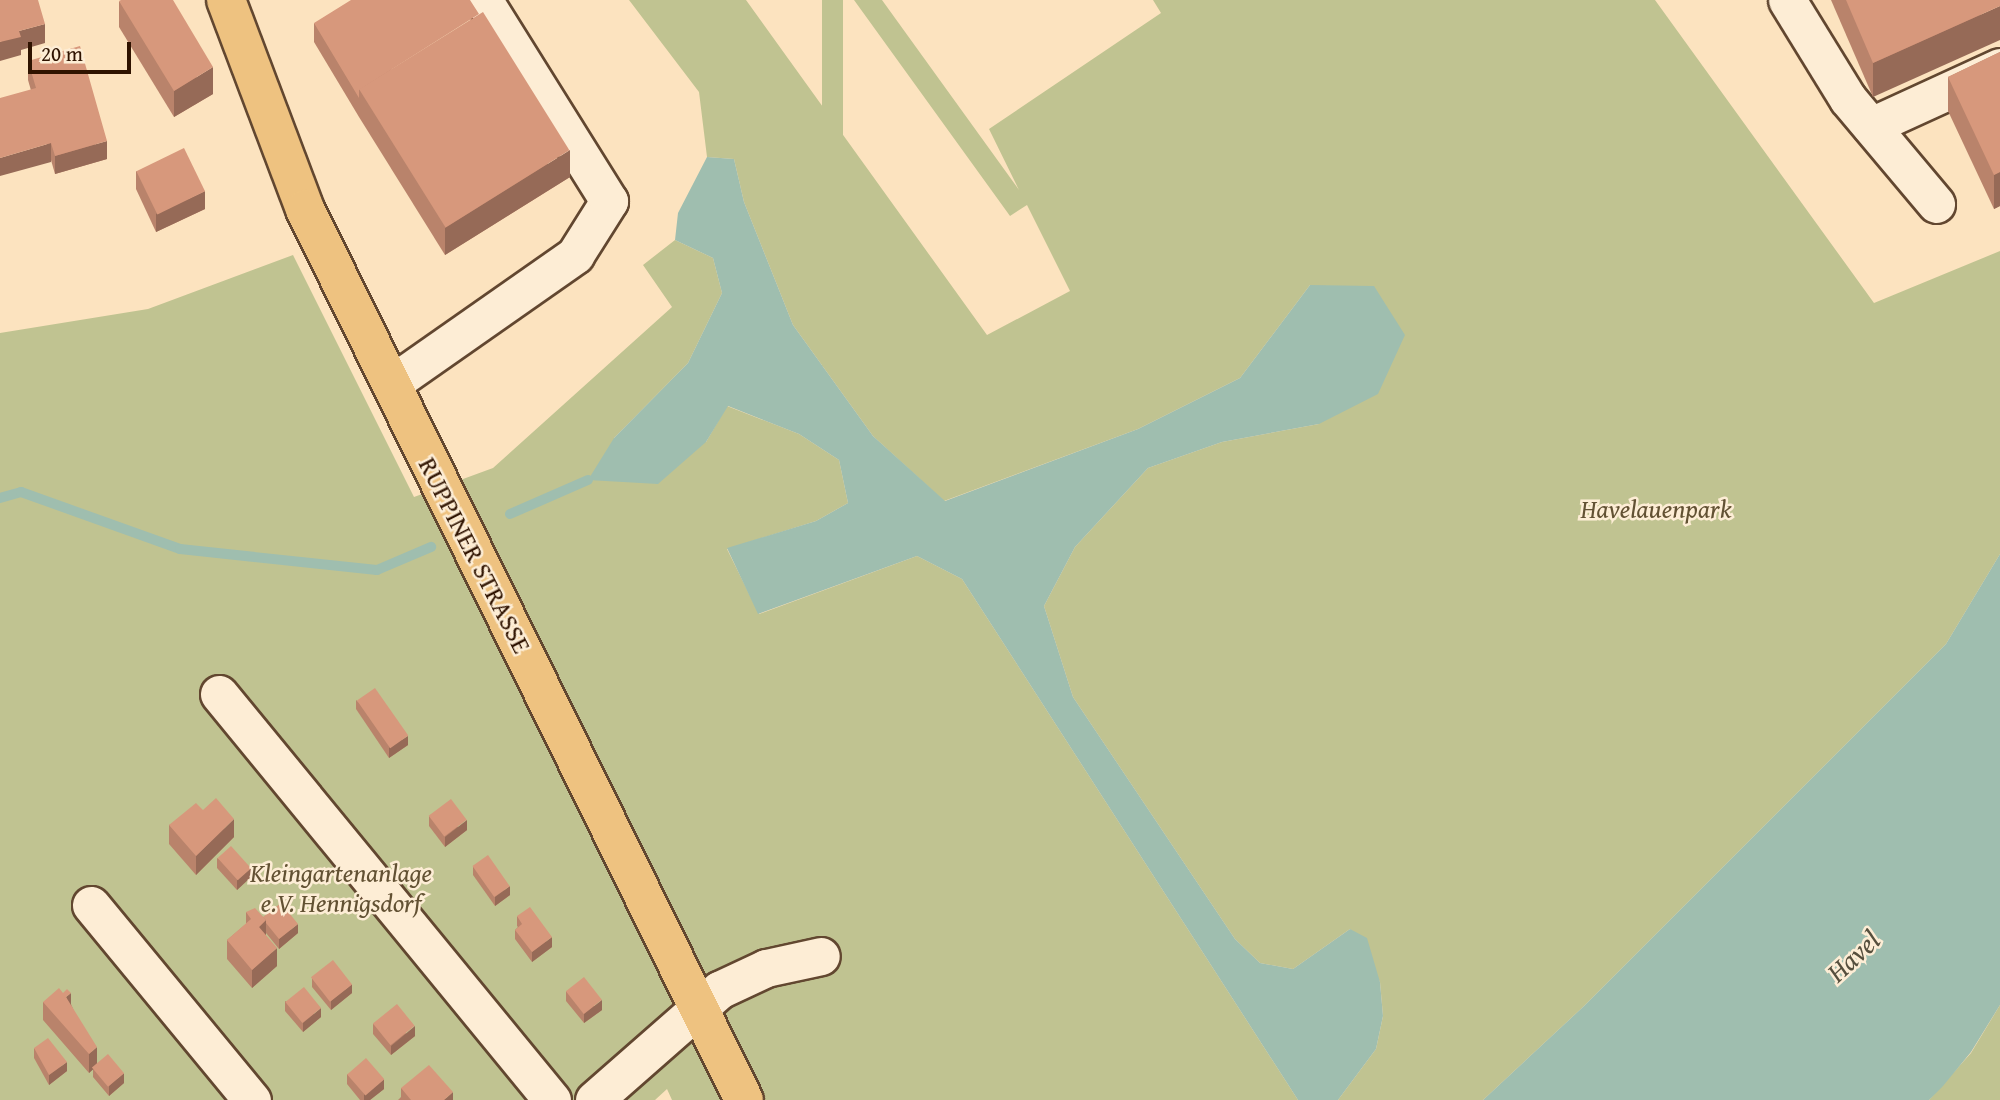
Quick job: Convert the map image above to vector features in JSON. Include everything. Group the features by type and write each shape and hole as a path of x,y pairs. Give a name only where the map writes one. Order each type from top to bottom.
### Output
{"main road":[{"name":"RUPPINER STRASSE","path":"226,0 305,209 695,1006 744,1100"}],"street":[{"path":"1787,0 1848,99 1936,204"},
{"path":"390,384 575,255 609,201 484,1"},
{"path":"1871,126 2000,66"},
{"path":"219,694 552,1100"},
{"path":"91,905 252,1100"},
{"path":"594,1100 695,1006 719,990 766,968 821,956"}],"green space":[{"name":"Havelauenpark","path":"629,0 746,0 987,335 1070,291 1027,205 1010,216 854,0 882,0 1019,190 989,129 1161,13 1153,0 1655,0 1874,303 2000,251 2000,554 1946,644 1584,1006 1483,1100 1338,1100 1376,1049 1383,1016 1380,982 1350,929 1293,969 1260,963 1235,939 1073,697 1044,606 1075,547 1148,468 1222,442 1319,424 1310,285 1240,378 1138,429 944,501 873,436 793,325 744,202 734,159 707,157 699,92"},
{"path":"822,0 843,0 843,366 822,366"},
{"name":"Kleingartenanlage e.V. Hennigsdorf","path":"675,240 713,258 722,293 688,363 614,438 706,442 727,406 799,434 839,460 848,503 816,521 727,549 759,614 917,556 962,579 1298,1100 672,1100 667,1089 655,1100 0,1100 0,333 148,309 293,255 414,497 493,468 672,307 643,265"},
{"path":"2000,1005 2000,1100 1929,1100 1971,1053"}],"water":[{"path":"707,157 734,159 744,202 793,325 873,436 945,501 1138,429 1240,378 1310,285 1374,286 1405,335 1378,394 1319,424 1222,442 1148,468 1075,547 1044,606 1073,697 1235,939 1260,963 1293,969 1350,929 1367,938 1380,982 1383,1016 1376,1049 1338,1100 1298,1100 962,579 917,556 758,614 727,548 816,521 848,503 839,460 799,434 728,406 706,442 658,484 588,480 614,438 688,363 722,293 713,258 675,240 678,213"},
{"name":"Havel","path":"2000,554 2000,1005 1971,1052 1943,1086 1929,1100 1483,1100 1584,1006 1946,644"}],"building":[{"path":"0,0 38,0 45,24 19,31 21,37 0,42"},
{"path":"173,0 213,67 174,91 119,1"},
{"path":"351,0 470,0 479,14 359,90 359,98 314,23"},
{"path":"1846,0 2000,0 2000,6 1873,63"},
{"path":"483,12 569,150 446,228 359,89"},
{"path":"80,46 107,141 55,156 51,143 0,158 0,98 36,88 28,61"},
{"path":"2000,52 2000,172 1994,175 1948,77"},
{"path":"184,148 205,191 157,214 136,171"},
{"path":"375,688 408,736 390,748 357,701"},
{"path":"216,798 234,819 196,856 169,825 196,803 203,810"},
{"path":"451,799 467,820 444,837 429,816"},
{"path":"231,846 251,868 238,880 218,858"},
{"path":"488,855 510,886 494,897 472,866"},
{"path":"281,903 298,924 279,939 263,917"},
{"path":"530,907 552,937 532,952 515,930 522,924 517,916"},
{"path":"255,908 266,920 259,927 277,948 252,970 227,940 251,919 246,912"},
{"path":"333,960 352,984 330,1002 311,977"},
{"path":"584,977 602,1000 584,1014 566,991"},
{"path":"304,987 321,1008 302,1023 285,1002"},
{"path":"59,988 63,993 67,989 71,993 66,997 97,1047 89,1054 43,1002"},
{"path":"397,1004 415,1026 391,1045 373,1024"},
{"path":"48,1038 67,1062 49,1075 34,1048"},
{"path":"108,1054 124,1073 108,1087 92,1067"},
{"path":"366,1058 384,1079 366,1096 347,1074"},
{"path":"429,1065 453,1092 444,1100 411,1100 401,1088"}],"waterway":[{"path":"510,514 588,480"},
{"path":"0,498 21,492 180,549 377,570 431,547"}]}
